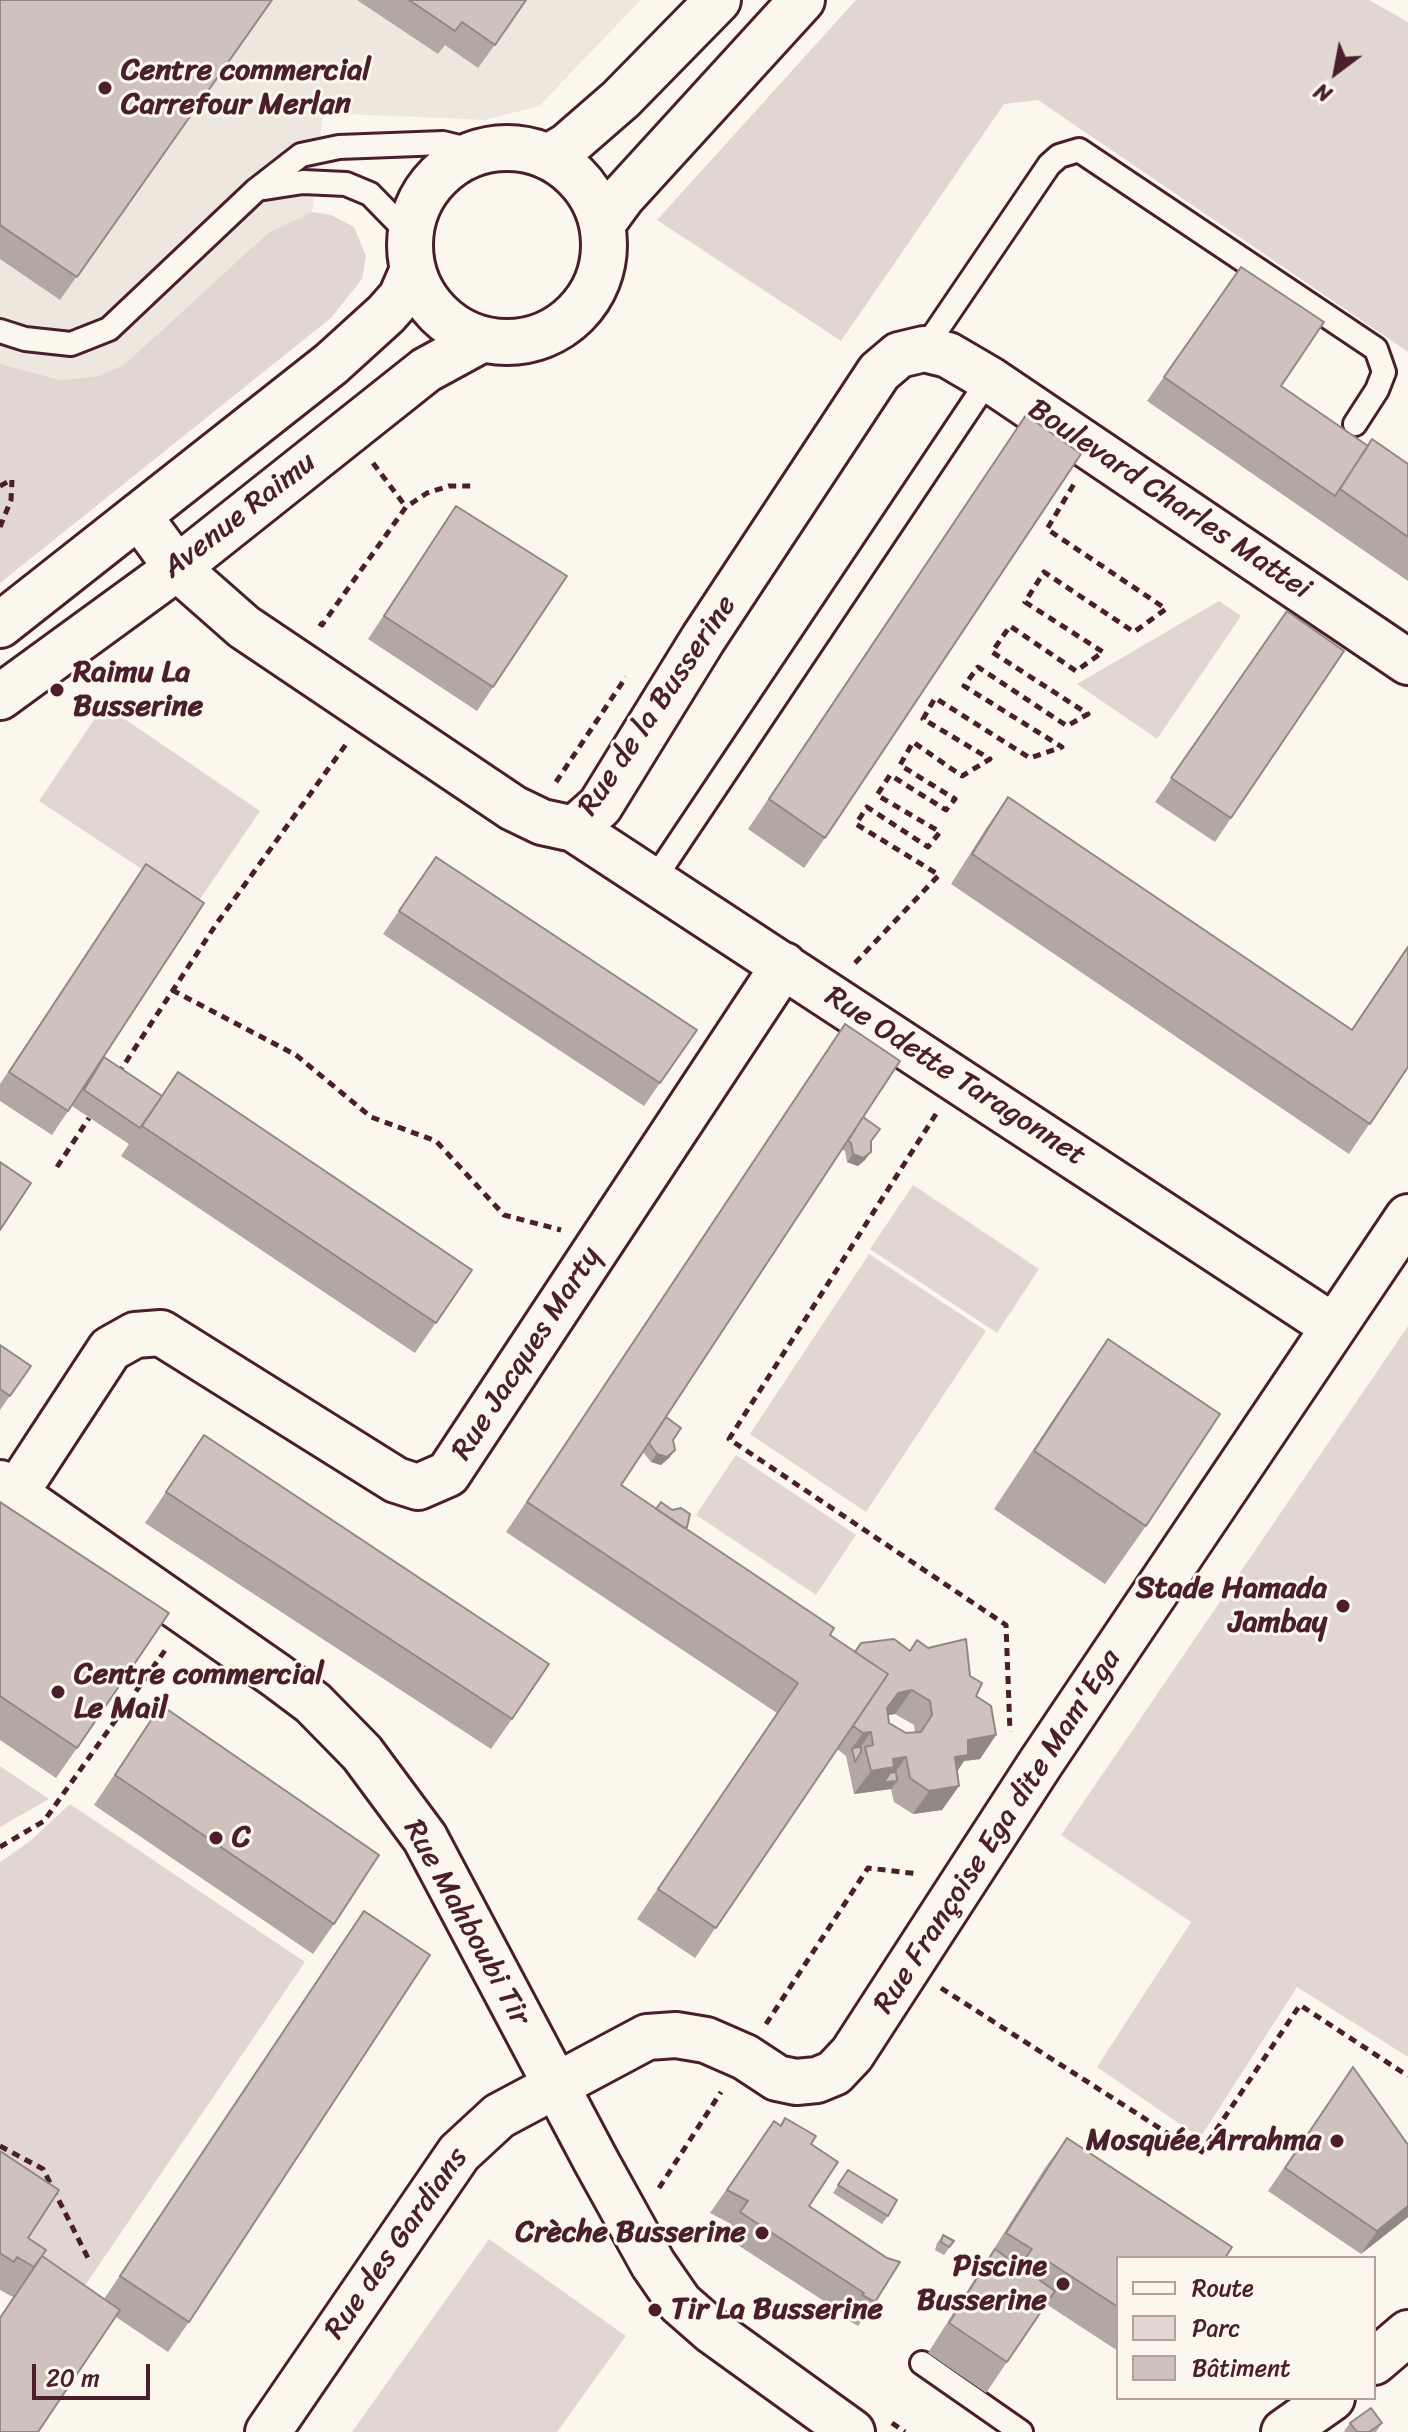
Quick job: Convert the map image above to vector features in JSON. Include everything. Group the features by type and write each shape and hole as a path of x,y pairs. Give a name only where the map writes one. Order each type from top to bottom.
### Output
{"street":[{"path":"550,156 567,146 621,99 718,0"},
{"path":"603,223 622,197 802,0"},
{"path":"504,147 550,156 571,170 592,196 603,223 606,251 592,292 580,309 559,327 535,339 510,345 458,329 440,315 410,254 418,205 430,185 450,165 480,152 504,147"},
{"name":"Avenue Raimu","path":"0,625 342,354 401,297 410,254"},
{"name":"Avenue Raimu","path":"0,697 177,568 426,370 483,339"},
{"name":"Rue de la Busserine","path":"139,516 177,568 244,627 513,808 542,822 574,829 600,806 703,639 879,372 899,355 924,349"},
{"name":"Boulevard Charles Mattei","path":"924,349 948,355 989,379 1408,662"},
{"name":"Rue Odette Taragonnet","path":"574,829 1334,1327"},
{"name":"Rue Jacques Marty","path":"7,1488 110,1349 135,1335 161,1333 396,1480 418,1487 448,1474 784,965"},
{"name":"Rue Françoise Ega dite Mam'Ega","path":"555,2086 647,2037 676,2035 706,2040 745,2057 777,2078 796,2082 817,2080 834,2073 852,2054 910,1968 1040,1764 1408,1217"},
{"name":"Rue Mahboubi Tir","path":"7,1488 313,1703 362,1753 425,1838 555,2086 653,2264 680,2303 712,2331 852,2432"},
{"name":"Rue des Gardians","path":"268,2432 459,2153 490,2122 555,2086"},
{"path":"1376,2360 1408,2333"},
{"path":"1284,2432 1329,2400"}],"lane":[{"path":"0,331 25,339 71,344 109,329 256,190 301,155 339,147 443,143 480,152"},
{"path":"924,349 1049,165 1059,156 1079,150 1376,349 1384,372 1377,390 1355,424"},
{"path":"256,190 303,182 346,184 370,194 410,254"},
{"path":"653,881 989,379"},
{"path":"922,2363 1021,2432"}],"path":[{"path":"832,997 855,963 939,875 856,824 867,807 928,847 940,832 877,795 890,775 946,810 955,799 900,765 913,742 962,776 990,759 923,719 935,698 1030,758 1062,747 964,686 978,667 1067,726 1088,714 992,652 1010,626 1076,671 1103,652 1025,602 1044,572 1134,632 1166,609 1047,529 1093,449"},
{"path":"366,453 406,507"},
{"path":"0,486 12,480 11,500 0,527"},
{"path":"311,618 322,625 406,507 438,489 472,486"},
{"path":"542,776 555,785 632,668"},
{"path":"111,1085 172,990 351,737"},
{"path":"172,990 296,1055 371,1117 436,1141 504,1215 568,1232 594,1251"},
{"path":"958,1079 729,1439 1006,1625 1011,1738 1017,1728"},
{"path":"57,1167 89,1118"},
{"path":"0,1847 44,1821 189,1615"},
{"path":"652,2199 868,1868 917,1875 926,1863"},
{"path":"910,1968 1200,2154 1300,2005 1408,2076"},
{"path":"0,2146 43,2169 90,2262"}],"shaded area":[{"path":"0,0 641,0 539,106 485,120 323,113 312,212 268,233 125,364 99,376 61,380 0,364"}],"green space":[{"path":"856,0 1369,0 1408,22 1408,352 1038,100 1004,104 841,341 657,220"},
{"path":"312,212 331,215 354,227 366,256 362,279 331,318 0,583 0,364 61,380 99,376 125,364 268,233"},
{"path":"1219,601 1241,616 1157,739 1077,684"},
{"path":"104,705 260,811 196,905 39,801"},
{"path":"913,1185 1039,1269 997,1333 870,1249"},
{"path":"869,1254 986,1331 866,1512 750,1434"},
{"path":"1408,1326 1408,2057 1297,1987 1200,2138 1097,2067 1191,1922 1061,1835"},
{"path":"736,1455 856,1535 816,1595 696,1515"},
{"path":"0,1766 49,1799 0,1827"},
{"path":"70,1804 305,1962 84,2287 23,2243 0,2195 0,1862 29,1842"},
{"path":"489,2239 626,2336 557,2432 352,2432"}],"building":[{"name":"Centre commercial Carrefour Merlan","path":"0,0 272,0 77,277 0,225"},
{"path":"409,0 526,0 495,45 462,22 455,31"},
{"path":"1241,267 1324,322 1281,386 1368,446 1335,496 1164,377"},
{"path":"1026,415 1081,454 825,838 769,799"},
{"path":"1372,439 1408,464 1408,537 1340,489"},
{"path":"456,506 567,576 493,687 384,616"},
{"path":"1287,611 1344,651 1231,818 1171,778"},
{"path":"1008,797 1352,1030 1408,947 1408,1067 1370,1124 972,854"},
{"path":"436,857 697,1030 660,1083 399,911"},
{"path":"146,864 204,903 68,1111 9,1072"},
{"path":"845,1024 900,1061 621,1485 834,1628 830,1635 888,1674 716,1928 658,1889 798,1683 527,1502"},
{"path":"104,1057 162,1096 140,1128 84,1090"},
{"path":"178,1072 472,1270 436,1323 142,1126"},
{"path":"863,1117 880,1129 871,1141 871,1152 863,1158 853,1154 848,1141"},
{"path":"0,1162 31,1183 0,1230"},
{"path":"1108,1339 1220,1414 1146,1526 1034,1451"},
{"path":"0,1345 31,1366 10,1396 0,1389"},
{"path":"666,1417 681,1428 673,1440 675,1450 667,1457 657,1454 649,1443"},
{"path":"204,1435 549,1664 512,1719 166,1492"},
{"name":"Centre commercial Le Mail","path":"0,1502 169,1613 77,1748 0,1696"},
{"path":"661,1502 672,1510 681,1508 690,1514 687,1527 656,1509"},
{"path":"894,1639 910,1651 917,1640 928,1648 966,1639 970,1676 982,1683 976,1696 991,1706 996,1735 968,1740 968,1755 955,1757 959,1786 929,1791 910,1778 906,1757 893,1759 894,1767 871,1771 865,1747 873,1745 871,1732 863,1733 853,1726 888,1674 855,1652 861,1643","holes":["912,1690 930,1701 932,1715 921,1732 906,1733 889,1723 887,1708 898,1693"]},
{"path":"161,1705 379,1855 334,1924 115,1775"},
{"path":"861,1747 861,1752 855,1762 852,1748"},
{"path":"896,1772 897,1781 884,1782 890,1773"},
{"path":"364,1911 430,1955 189,2322 120,2276"},
{"name":"Mosquée Arrahma","path":"1353,2067 1408,2145 1408,2206 1377,2231 1285,2168"},
{"path":"785,2118 816,2136 811,2144 838,2162 809,2206 887,2258 900,2262 875,2302 740,2212 748,2201 727,2190 774,2121 781,2126"},
{"name":"Piscine Busserine","path":"1067,2138 1232,2247 1226,2256 1116,2256 1116,2306 1043,2258 1031,2274 1055,2291 1007,2362 949,2323 995,2249 1019,2267 1032,2249 1006,2233"},
{"path":"0,2151 59,2190 28,2238 46,2250 34,2267 17,2257 14,2262 0,2253"},
{"path":"848,2170 897,2200 888,2216 838,2185"},
{"path":"943,2235 954,2241 949,2247 941,2242"},
{"path":"42,2256 120,2310 38,2432 0,2432 0,2318"},
{"path":"1371,2408 1382,2423 1369,2432 1357,2432 1350,2423"}],"place":[{"name":"Centre commercial Carrefour Merlan","path":"105,88"},
{"name":"Raimu La Busserine","path":"57,690"},
{"name":"Stade Hamada Jambay","path":"1343,1606"},
{"name":"Centre commercial Le Mail","path":"58,1692"},
{"name":"C","path":"216,1838"},
{"name":"Mosquée Arrahma","path":"1337,2141"},
{"name":"Crèche Busserine","path":"762,2233"},
{"name":"Piscine Busserine","path":"1063,2284"},
{"name":"Tir La Busserine","path":"655,2310"}]}
